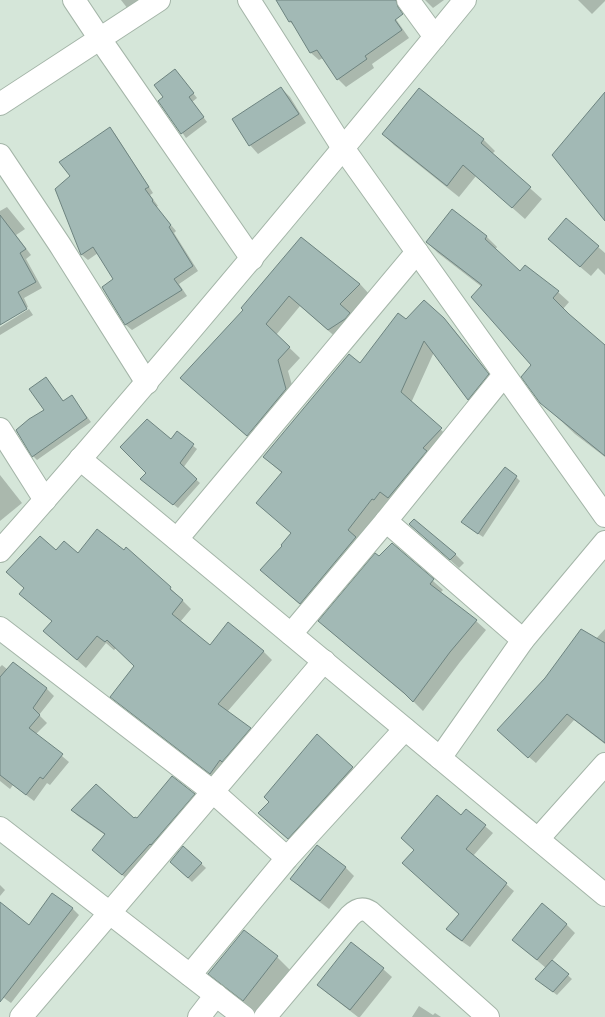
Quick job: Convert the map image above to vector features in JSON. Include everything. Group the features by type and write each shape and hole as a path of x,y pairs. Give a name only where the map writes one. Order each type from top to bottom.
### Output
{"street":[{"path":"74,0 252,259"},
{"path":"0,104 159,0"},
{"path":"249,0 343,148 605,516"},
{"path":"408,0 435,36"},
{"path":"0,551 148,382 252,259 465,0"},
{"path":"0,155 148,382"},
{"path":"177,539 417,252"},
{"path":"291,634 386,521 504,375"},
{"path":"0,429 45,500"},
{"path":"80,459 605,895"},
{"path":"386,521 523,640"},
{"path":"440,758 523,640 605,542"},
{"path":"0,628 212,791 287,858"},
{"path":"21,1017 324,661"},
{"path":"190,975 287,858 405,728"},
{"path":"538,839 605,764"},
{"path":"0,828 244,1017"},
{"path":"265,1017 350,916 359,909 370,912 488,1017"},
{"path":"199,1017 216,995"}],"building":[{"path":"276,0 396,0 398,7 403,14 395,20 402,30 365,56 367,59 337,80 317,50 310,53 291,21 289,22"},
{"path":"175,69 194,93 189,97 204,117 181,134 158,101 163,97 154,85"},
{"path":"281,87 299,114 249,146 232,119"},
{"path":"419,88 484,139 481,143 531,187 512,208 463,165 447,186 382,134"},
{"path":"605,92 605,221 552,155"},
{"path":"110,127 149,187 145,189 153,200 152,201 171,225 169,227 193,266 174,279 182,290 125,325 102,287 113,279 93,247 81,255 55,189 70,176 59,162"},
{"path":"452,209 487,236 485,239 520,271 525,265 559,291 553,298 605,345 605,456 540,403 521,377 531,365 471,297 482,285 426,242"},
{"path":"0,215 26,249 20,253 36,282 18,292 27,309 0,325"},
{"path":"566,218 599,246 580,267 548,239"},
{"path":"301,237 360,284 340,304 350,313 345,319 328,330 289,296 266,324 290,347 278,360 286,389 247,436 180,378 243,310 241,308"},
{"path":"424,300 444,318 489,374 468,400 424,341 401,392 442,428 423,448 427,451 388,498 380,492 374,500 372,499 348,530 356,537 300,604 260,570 282,546 281,545 291,533 256,503 282,472 263,457 349,354 360,363 398,313 406,319"},
{"path":"46,377 63,401 72,395 87,418 32,457 16,430 29,419 44,410 29,389"},
{"path":"147,419 171,439 177,431 194,444 180,463 197,479 173,505 140,479 146,473 120,447"},
{"path":"505,467 517,476 478,534 461,522"},
{"path":"414,519 456,554 450,560 409,524"},
{"path":"97,529 124,550 126,547 171,587 170,589 183,600 172,614 210,645 228,622 264,651 218,704 251,728 222,762 220,760 210,774 110,697 134,666 107,640 105,642 97,636 77,660 43,631 52,621 19,594 24,588 6,572 40,536 56,550 64,541 78,553"},
{"path":"392,543 434,579 430,584 477,620 450,652 413,702 318,621 375,553 379,556"},
{"path":"581,629 605,643 605,743 567,714 528,758 497,730 545,678"},
{"path":"13,662 47,688 33,708 40,715 29,728 63,754 43,779 40,777 26,795 0,775 0,677"},
{"path":"317,734 353,767 288,839 258,813 269,802 264,797"},
{"path":"172,776 195,794 151,845 150,844 122,875 92,850 105,834 71,810 96,784 134,818 137,818"},
{"path":"437,795 461,815 466,809 486,825 466,849 507,883 462,941 446,929 459,914 402,863 414,850 401,838"},
{"path":"317,845 346,867 320,901 290,879"},
{"path":"183,846 202,863 188,878 170,862"},
{"path":"52,893 73,908 0,1002 0,902 29,925"},
{"path":"542,903 567,924 537,960 512,940"},
{"path":"244,930 278,956 243,1001 208,974"},
{"path":"351,942 384,968 350,1010 317,985"},
{"path":"552,960 569,974 553,992 535,979"}]}
